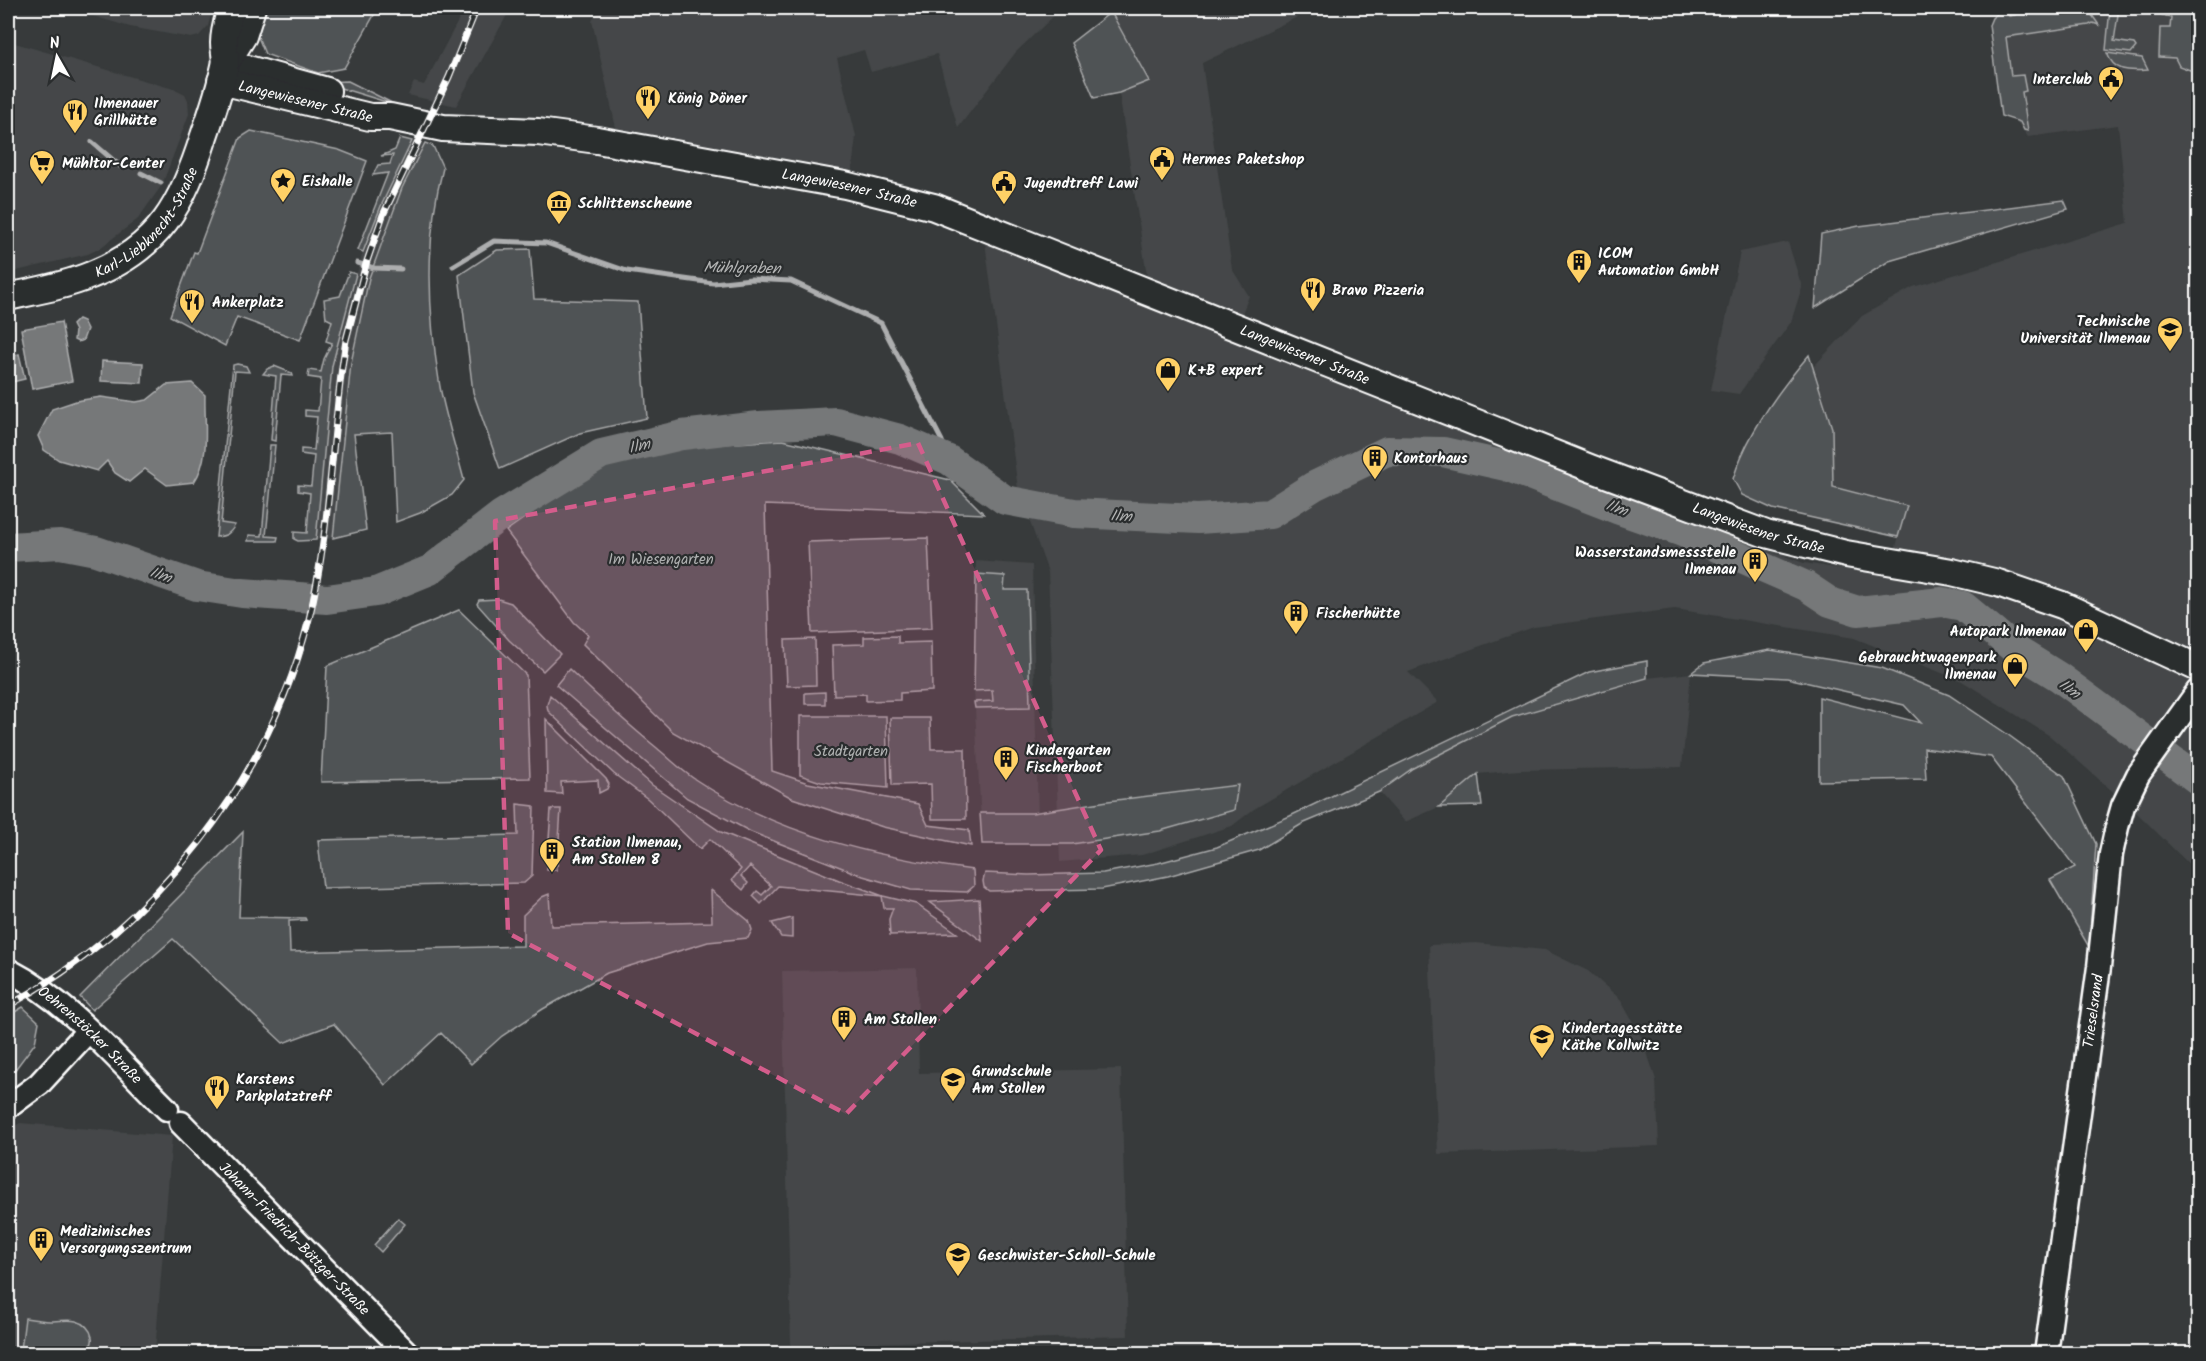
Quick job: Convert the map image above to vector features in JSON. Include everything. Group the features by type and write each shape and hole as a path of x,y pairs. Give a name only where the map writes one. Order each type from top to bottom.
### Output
{"main road":[{"path":"223,72 225,31 231,8"},
{"path":"223,72 243,36 252,8"},
{"name":"Langewiesener Straße","path":"223,72 372,104 390,117 443,128 538,132 597,140 845,185 934,207 1590,468 1766,534 1846,554 1953,572 1998,583 2062,605 2199,668"},
{"name":"Karl-Liebknecht-Straße","path":"8,297 58,286 91,275 128,255 155,234 170,216 186,187 223,72"}],"street":[{"name":"Trieselsrand","path":"2046,1353 2087,1058 2113,841 2123,806 2138,775 2199,692"},
{"name":"Oehrenstöcker Straße","path":"8,970 31,982 61,1004 174,1116"},
{"path":"8,1107 39,1084 88,1031"},
{"name":"Johann-Friedrich-Böttger-Straße","path":"174,1116 408,1353"}],"highlighted area":[{"path":"918,443 1101,850 846,1114 508,933 495,521"}],"shaded area":[{"path":"66,8 213,8 208,26 199,36 191,38 130,27"},
{"path":"465,8 511,8 456,106 408,95 414,82 424,85"},
{"path":"599,8 1062,8 1016,52 958,128 937,54 871,72 864,50 837,58 856,136 852,171 616,128 592,21"},
{"path":"1116,8 1316,8 1202,63 1232,269 1249,296 1241,316 1148,282 1119,93 1149,81 1111,12"},
{"path":"2082,8 2198,8 2198,873 2137,813 2050,736 1962,681 1854,638 1675,609 1534,627 1408,672 1438,702 1254,809 1232,826 1142,855 1060,862 1048,572 1018,489 985,242 1673,517 1804,563 1888,576 1907,506 1833,487 1832,428 1814,366 1862,316 1913,287 2128,223 2118,125 2028,137 2012,115 2003,35"},
{"path":"8,41 177,90 185,94 188,100 189,114 162,185 138,219 100,248 88,254 8,273"},
{"path":"412,141 425,143 402,188 375,258 361,310 351,363 333,538 316,540 332,366 363,252 381,206"},
{"path":"1788,242 1802,287 1791,322 1739,394 1711,390 1740,252"},
{"path":"78,319 83,321 87,329 83,340 78,342 74,340 75,331 72,325"},
{"path":"61,322 72,381 32,389 21,329"},
{"path":"19,354 25,379 8,383 8,357"},
{"path":"102,361 143,363 142,383 101,381"},
{"path":"192,383 205,395 206,440 203,462 194,482 167,485 145,469 129,482 115,473 107,461 97,471 59,460 44,450 38,436 52,409 76,401 101,397 136,402 147,400 166,385"},
{"path":"976,561 1032,565 1038,821 981,822 974,691"},
{"path":"1691,673 1682,767 1519,770 1478,774 1439,807 1405,822 1379,792 1413,768 1512,717 1647,678"},
{"name":"Kindertagesstätte Käthe Kollwitz","path":"1476,943 1545,950 1588,971 1620,999 1643,1040 1656,1080 1659,1146 1438,1154 1429,945"},
{"path":"917,968 919,1073 1121,1069 1128,1336 791,1345 782,971"},
{"path":"20,1123 172,1136 155,1353 8,1353 8,1130"},
{"path":"1131,1349 1131,1354 891,1353"}],"green space":[{"path":"261,8 378,8 344,68 318,73 265,54 254,27"},
{"path":"2003,8 2008,8 2009,16 2015,15 2022,8 2030,8 2030,10 2087,8 2099,25 2093,23 2006,37 2011,76 2023,75 2026,91 2022,92 2028,131 2024,130 2020,122 2001,116 1989,25 1992,18"},
{"path":"2110,8 2119,8 2114,41 2134,44 2136,47 2131,53 2106,50"},
{"path":"2163,8 2198,8 2198,73 2179,66 2175,58 2159,57 2160,28 2170,28 2171,17 2162,15"},
{"path":"1111,12 1149,81 1119,93 1094,98 1071,43"},
{"path":"2107,53 2142,58 2148,70 2129,70 2118,67 2110,60"},
{"path":"348,81 396,105 321,82"},
{"name":"Eishalle","path":"251,131 339,150 367,161 300,340 237,317 225,346 170,316 194,252 197,253 240,138"},
{"path":"400,138 412,141 381,206 363,252 358,250 388,173 373,175 378,165 390,164 393,155 381,156 395,150"},
{"path":"425,143 433,146 443,168 433,222 431,305 440,387 464,480 452,495 420,513 396,522 392,432 354,434 366,530 333,538 351,363 369,278 402,188"},
{"path":"2064,200 2068,209 1889,261 1815,308 1821,234 1859,226"},
{"path":"530,249 534,299 638,302 647,418 580,433 500,469 473,392 459,275 497,250"},
{"path":"349,272 356,274 332,366 316,540 298,541 294,539 294,532 307,533 310,493 298,491 298,485 311,486 314,456 301,454 301,449 314,450 317,417 305,416 305,410 318,411 321,379 308,377 309,370 321,372 324,359 332,343 326,341 332,321 326,318 324,299 340,296"},
{"path":"1809,355 1832,428 1833,487 1907,506 1898,537 1773,509 1742,495 1733,479 1755,429 1786,383"},
{"path":"233,365 246,366 249,372 235,371 221,523 235,525 227,534 216,537"},
{"path":"274,366 292,373 293,376 281,375 275,441 271,440 276,376 263,374"},
{"name":"Im Wiesengarten","path":"783,440 950,480 984,514 765,505 772,771 808,783 918,804 928,825 969,830 971,846 883,827 792,798 673,732 583,644 588,635 574,622 506,531 601,464 692,446"},
{"path":"270,445 275,445 266,536 278,537 277,541 248,541 249,535 262,536"},
{"path":"928,538 932,628 812,633 808,542"},
{"path":"976,574 1005,576 1004,590 1027,590 1030,707 975,708 974,702 993,701 992,690 974,691"},
{"path":"498,599 511,603 560,654 543,671 509,640 477,604 479,600"},
{"path":"459,610 526,675 530,778 321,782 327,666"},
{"path":"898,636 898,643 931,642 932,691 900,693 900,700 866,701 866,694 834,695 832,645 864,644 864,637"},
{"path":"815,639 816,685 787,686 785,640"},
{"path":"1770,650 1882,668 1949,695 2064,776 2096,844 2089,947 2050,880 2075,867 1991,757 1924,748 1926,779 1819,781 1819,697 1921,723 1904,705 1787,678 1691,673 1704,663"},
{"path":"1647,661 1647,678 1512,717 1413,768 1379,792 1302,824 1259,850 1168,876 1102,889 989,891 984,887 985,873 1028,875 1103,873 1158,863 1217,847 1290,816 1589,672"},
{"path":"569,669 684,771 725,797 758,814 827,840 900,858 973,870 974,886 967,892 911,890 863,876 751,832 687,798 556,685"},
{"path":"825,692 825,704 805,704 805,693"},
{"path":"550,695 652,785 721,832 839,880 883,896 916,904 957,933 890,935 889,919 893,908 884,908 882,896 778,886 761,904 753,896 757,891 762,895 771,886 750,866 741,876 748,883 743,890 732,880 741,869 710,839 700,849 648,799 614,774 548,711"},
{"name":"Stadtgarten","path":"800,716 886,716 888,788 821,782 800,775"},
{"path":"890,718 930,718 931,749 965,749 966,819 932,819 931,784 892,785"},
{"path":"546,719 606,779 609,784 607,789 599,793 598,780 561,782 562,794 547,793"},
{"path":"1478,774 1482,806 1439,807"},
{"path":"1238,785 1234,810 1160,831 1072,844 982,844 980,813 1032,813"},
{"path":"517,804 534,806 532,876 524,883 323,888 318,840 518,835"},
{"path":"551,809 561,809 557,870 547,870"},
{"path":"243,832 239,917 305,918 306,920 289,921 290,952 523,946 523,915 542,897 549,894 551,926 712,922 711,890 749,921 752,930 748,938 708,942 607,973 543,1009 502,1036 471,1064 441,1033 385,1085 334,1024 283,1043 173,939 92,1010 80,997"},
{"path":"979,899 982,941 930,902"},
{"path":"792,918 792,938 781,937 772,923"},
{"path":"23,1007 39,1022 35,1043 8,1079 8,1016"},
{"path":"398,1218 405,1224 381,1252 374,1245"},
{"path":"25,1318 79,1322 90,1331 91,1344 85,1349 65,1354 23,1353 21,1350"}],"waterway":[{"name":"Mühlgraben","path":"92,142 120,166"},
{"name":"Mühlgraben","path":"141,173 161,183"},
{"name":"Mühlgraben","path":"453,266 494,241 546,243 627,271 713,283 751,279 791,281 881,323 942,441 949,460"},
{"name":"Mühlgraben","path":"357,263 374,268 401,269"},
{"name":"Ilm","path":"8,547 60,544 96,551 197,586 242,593 327,599 376,592 430,570 501,515 601,454 682,435 759,426 836,422 900,439 949,460 1005,500 1074,513 1198,519 1270,514 1314,486 1387,451 1443,452 1506,466 1680,531 1806,586 1830,602 1858,611 1942,602 1963,606 2017,651 2059,677 2198,780"}],"railway":[{"path":"8,1006 61,973 111,934 157,891 198,844 235,792 265,737 290,679 316,588 346,340 366,264 383,215 449,77 477,8"}],"place":[{"name":"Interclub","path":"2111,102"},
{"name":"König Döner","path":"648,121"},
{"name":"Ilmenauer Grillhütte","path":"75,135"},
{"name":"Hermes Paketshop","path":"1162,182"},
{"name":"Mühltor-Center","path":"42,186"},
{"name":"Eishalle","path":"283,204"},
{"name":"Jugendtreff Lawi","path":"1004,206"},
{"name":"Schlittenscheune","path":"559,226"},
{"name":"ICOM Automation GmbH","path":"1579,285"},
{"name":"Bravo Pizzeria","path":"1313,313"},
{"name":"Ankerplatz","path":"192,325"},
{"name":"Technische Universität Ilmenau","path":"2170,353"},
{"name":"K+B expert","path":"1168,393"},
{"name":"Kontorhaus","path":"1375,481"},
{"name":"Wasserstandsmessstelle Ilmenau","path":"1755,584"},
{"name":"Fischerhütte","path":"1296,636"},
{"name":"Autopark Ilmenau","path":"2086,654"},
{"name":"Gebrauchtwagenpark Ilmenau","path":"2015,689"},
{"name":"Kindergarten Fischerboot","path":"1006,782"},
{"name":"Station Ilmenau, Am Stollen 8","path":"552,874"},
{"name":"Am Stollen","path":"844,1042"},
{"name":"Kindertagesstätte Käthe Kollwitz","path":"1542,1060"},
{"name":"Grundschule Am Stollen","path":"953,1103"},
{"name":"Karstens Parkplatztreff","path":"217,1111"},
{"name":"Medizinisches Versorgungszentrum","path":"41,1263"},
{"name":"Geschwister-Scholl-Schule","path":"958,1278"}]}
